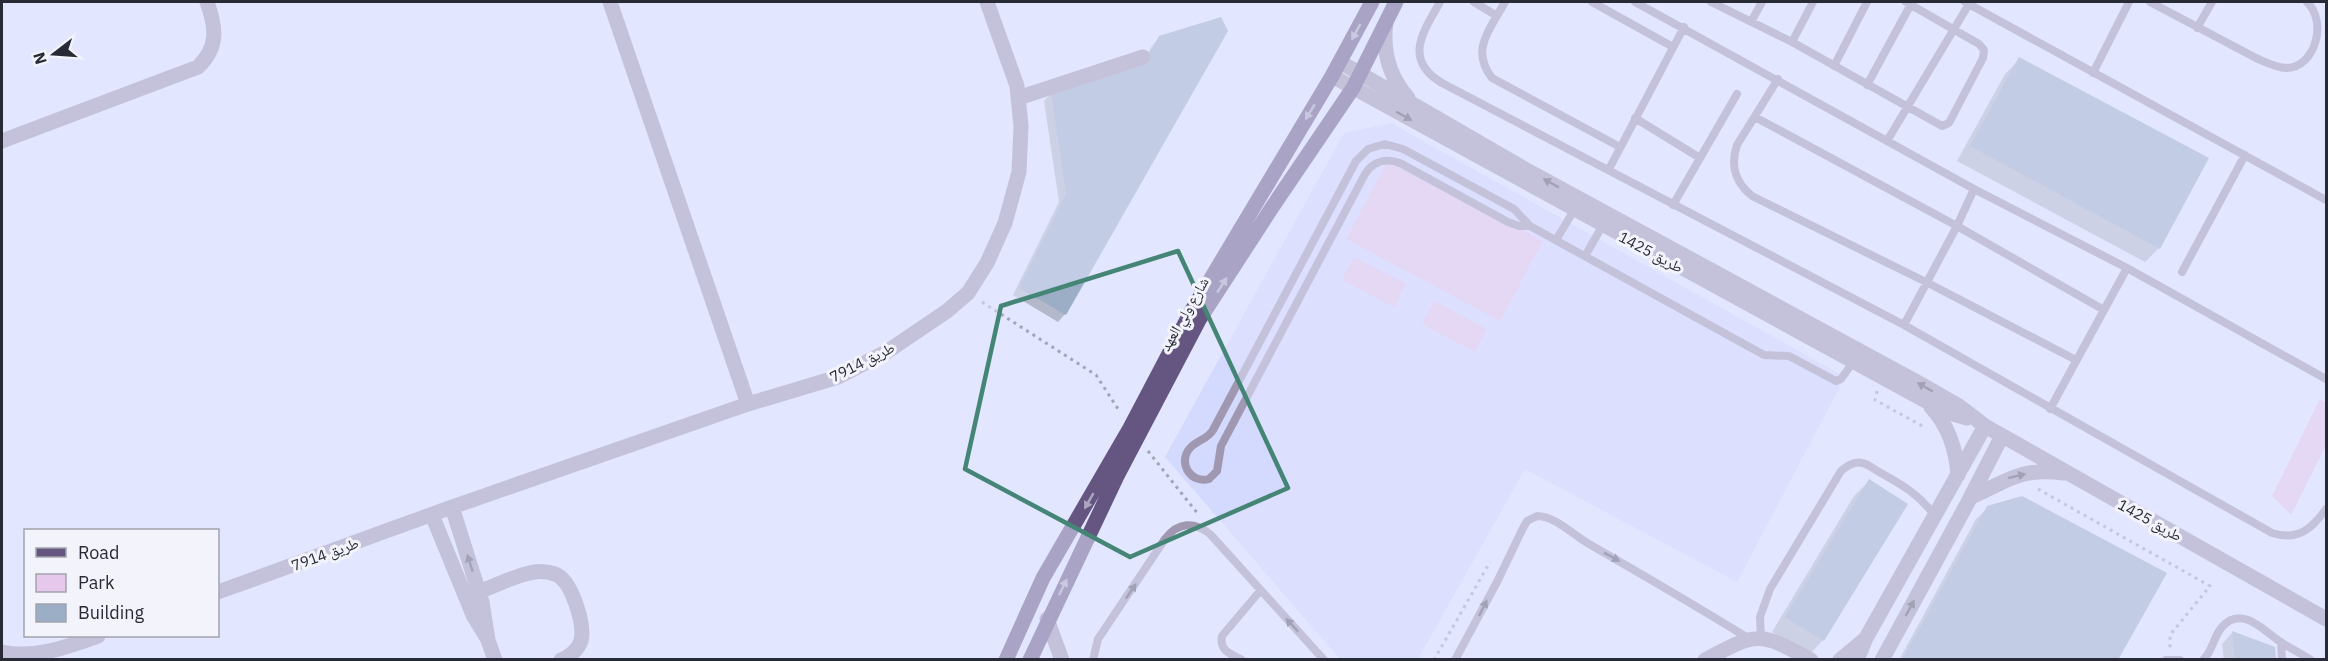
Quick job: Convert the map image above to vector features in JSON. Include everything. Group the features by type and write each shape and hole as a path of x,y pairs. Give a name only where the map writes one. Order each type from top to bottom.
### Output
{"main road":[{"name":"شارع ولي العهد","path":"1030,660 1112,473 1191,312 1332,76 1372,2"},
{"name":"شارع ولي العهد","path":"1006,660 1043,578 1112,473 1199,321 1270,209 1353,88 1396,2"}],"street":[{"path":"2,141 198,67 206,59 215,38 215,26 207,2"},
{"path":"610,2 748,404"},
{"name":"طريق 7914","path":"219,592 452,507 748,404 779,396 848,372 888,351 947,311 968,293 987,263 1005,223 1019,172 1021,126 1017,86 987,2"},
{"path":"1386,22 1384,39 1391,73 1400,89 1413,102"},
{"path":"1018,98 1143,57"},
{"name":"طريق 1425","path":"1340,62 1413,102 1577,204"},
{"name":"طريق 1425","path":"1332,76 1577,204 1925,401 1979,423"},
{"name":"طريق 1425","path":"1606,220 1919,383 1959,406 1979,423 2324,615"},
{"path":"1925,401 1946,427 1953,442 1958,475"},
{"path":"1857,660 1866,638 1958,475 1979,423"},
{"path":"1882,660 2002,436"},
{"path":"1948,493 1969,500 2004,479 2052,471 2068,473"},
{"path":"452,507 479,592 488,640"},
{"path":"432,515 473,615 488,640 495,660"},
{"path":"479,592 526,574 543,571 559,576 568,587 575,602 581,624 580,643 570,655 561,660"},
{"path":"1047,619 1062,660"},
{"path":"2,652 15,655 56,651 95,637"},
{"path":"1705,660 1755,638 1778,642 1811,660"},
{"path":"1840,660 1866,638"}],"lane":[{"path":"1440,2 1421,35 1419,46 1425,68 1432,77 1904,326 2272,533 2283,536 2304,533 2313,527 2326,509"},
{"path":"1474,2 1497,16"},
{"path":"1504,2 1482,44 1480,57 1484,69 1492,78 1620,147"},
{"path":"1592,2 1674,47"},
{"path":"1635,2 1974,189 2127,268 2326,379"},
{"path":"1711,2 1792,42 1867,85 1907,107 1939,126 1949,123 1984,54 1979,44 1909,3 1867,85"},
{"path":"1751,22 1762,2"},
{"path":"1792,42 1813,2"},
{"path":"1834,66 1867,2"},
{"path":"2093,73 2129,2"},
{"path":"2150,2 2273,66 2292,67 2304,61 2319,30 2315,11 2307,2"},
{"path":"2197,28 2212,2"},
{"path":"1887,141 1967,3 2326,200"},
{"path":"1608,169 1684,27"},
{"path":"1778,79 1737,145 1733,168 1736,179 1743,189 1752,196 1928,283 2076,360"},
{"path":"1673,205 1737,94"},
{"path":"1635,117 1700,158"},
{"path":"1755,117 1957,226 2104,310"},
{"path":"1530,226 1519,226 1508,222 1400,163 1387,160 1374,165 1365,174 1224,440 1214,476 1204,480 1190,475 1185,465 1187,452 1213,430 1356,161 1368,149 1385,144 1403,149 1514,209 1530,226 1764,355 1788,356 1836,381 1841,379 1854,361"},
{"path":"2182,272 2245,156"},
{"path":"1904,326 1928,283 1974,189"},
{"path":"1556,240 1577,204"},
{"path":"1585,256 1606,220"},
{"path":"2050,409 2127,268"},
{"path":"1205,439 1211,442 1219,452"},
{"path":"1455,660 1527,521 1537,516 1548,518 1587,543 1755,638 1770,590 1845,467 1856,463 1867,465 1910,489 1935,516"},
{"path":"1093,660 1098,639 1165,539 1178,527 1195,525 1204,529 1323,659"},
{"path":"1242,660 1226,651 1221,640 1224,633 1260,591"},
{"path":"2203,660 2208,656 2220,629 2234,620 2252,620 2297,655 2311,660"},
{"path":"2281,642 2282,660"},
{"path":"2166,660 2180,660"}],"path":[{"path":"968,293 1095,375"},
{"path":"1434,660 1494,556"}],"highlighted area":[{"path":"1178,251 1288,488 1130,557 965,469 1001,306"}],"shaded area":[{"path":"1391,123 1845,377 1737,582 1525,469 1418,659 1340,659 1165,457 1344,133"}],"green space":[{"path":"1389,158 1543,241 1500,321 1346,239"},
{"path":"1354,257 1406,284 1394,307 1342,280"},
{"path":"1434,301 1487,329 1475,352 1422,324"},
{"path":"2320,399 2326,403 2326,445 2291,515 2272,496"}],"building":[{"path":"1221,17 1228,31 1066,315 1019,288 1066,194 1051,92 1145,62 1159,36"},
{"path":"2019,57 2209,158 2160,249 1970,146"},
{"path":"1869,479 1908,504 1824,641 1785,617"},
{"path":"2022,496 2167,573 2118,660 1902,660 1987,506"},
{"path":"2232,631 2275,647 2276,660 2235,660"}]}
